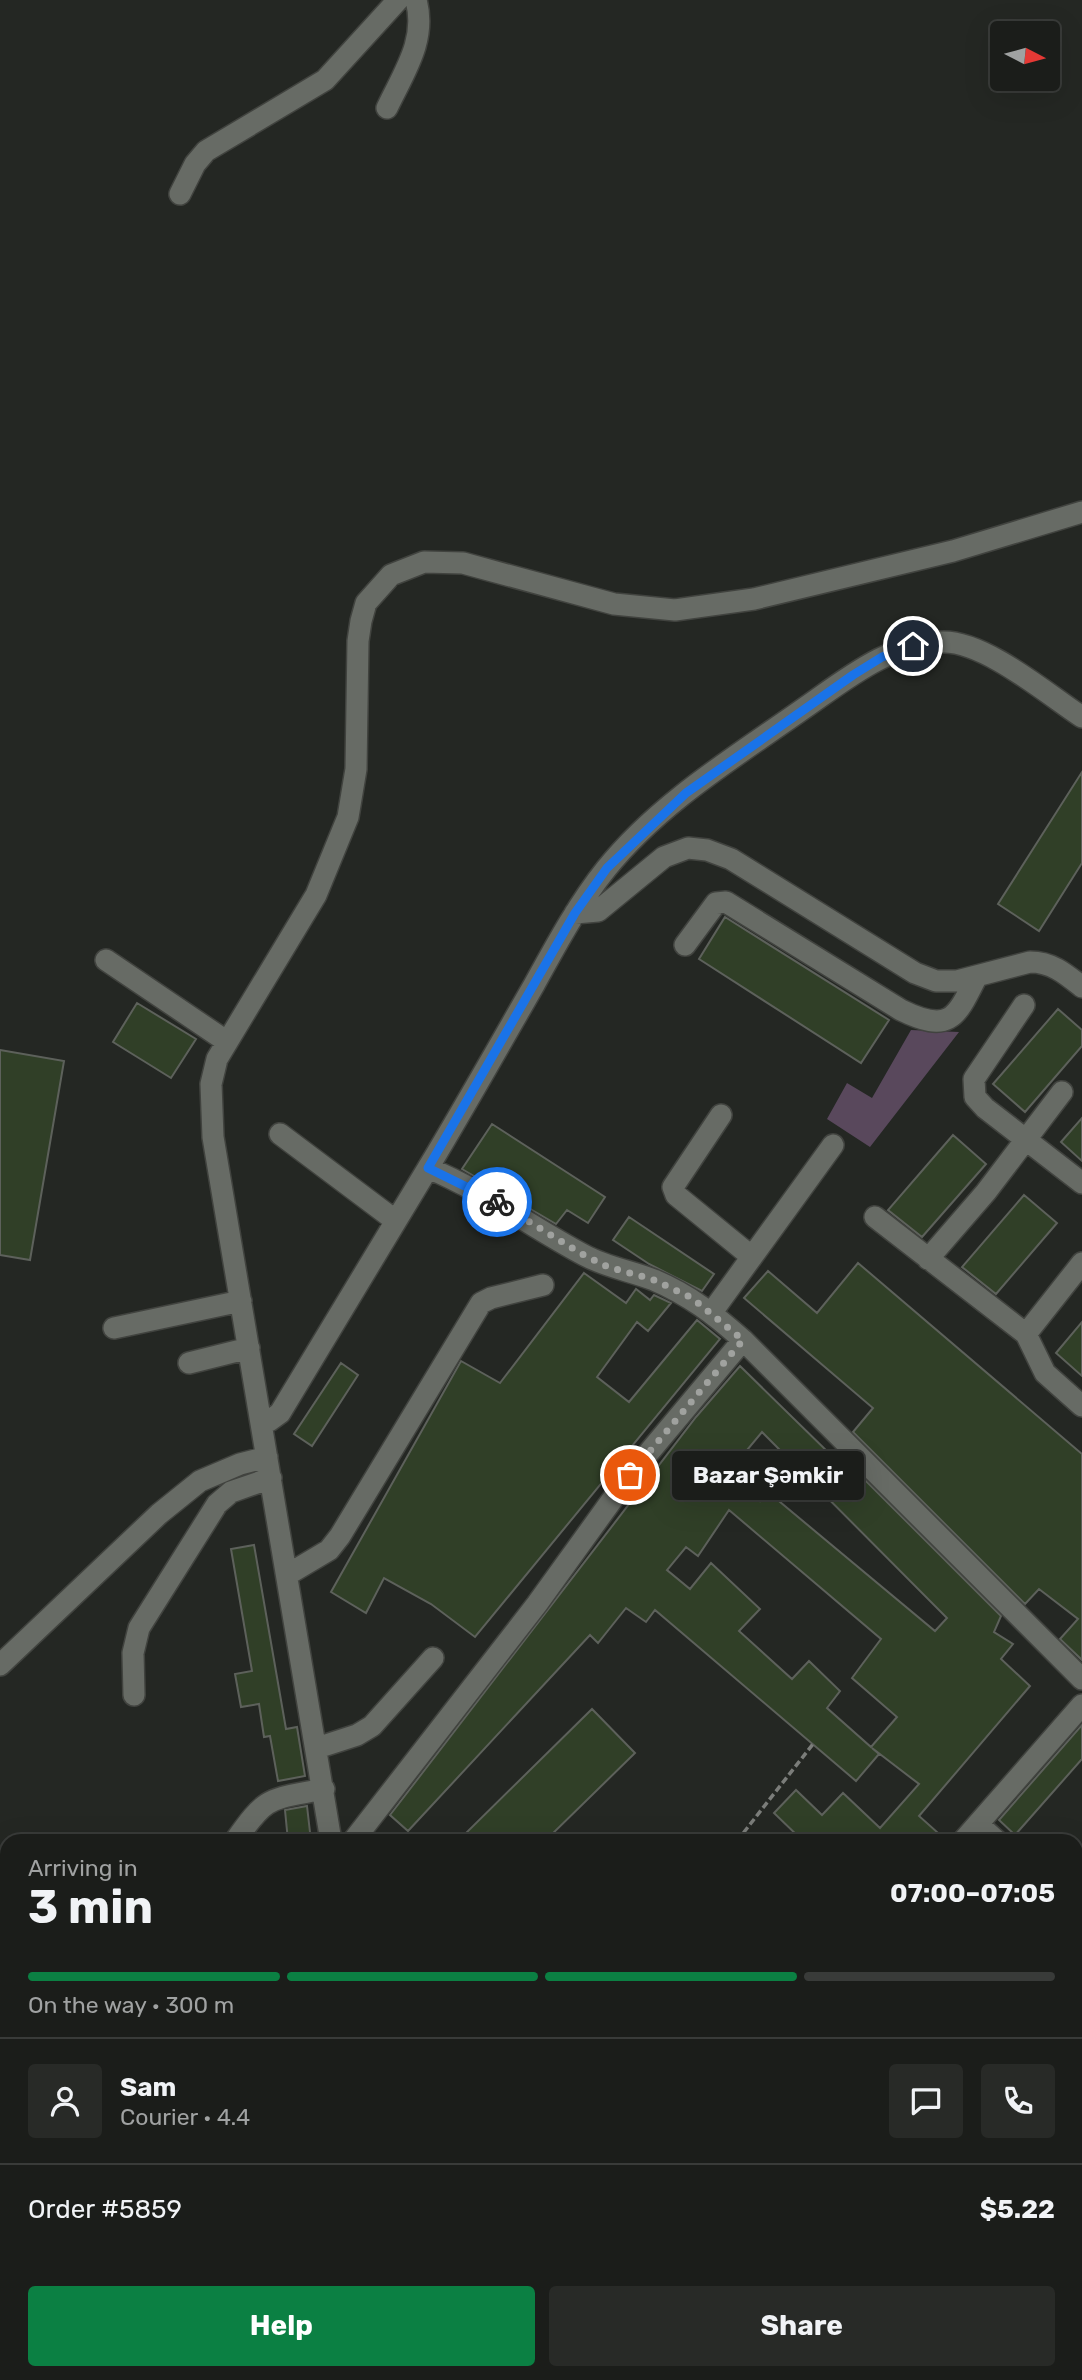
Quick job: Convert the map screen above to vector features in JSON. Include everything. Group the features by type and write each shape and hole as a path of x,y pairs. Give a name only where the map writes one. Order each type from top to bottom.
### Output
{"street":[{"path":"180,194 195,164 206,152 325,80 398,0"},
{"path":"387,108 420,37 421,19 416,0"},
{"path":"330,1834 210,1104 214,1072 226,1041 316,895 348,817 356,769 357,654 366,603 390,575 424,562 463,563 614,604 675,610 754,599 819,584 953,551 1082,512"},
{"path":"269,1421 280,1413 428,1168 575,913 607,868 686,793 882,657 913,646 946,642 970,648 991,658 1082,717"},
{"path":"575,913 598,911 664,857 688,848 707,850 731,859 915,972 936,982 957,981 1030,962 1043,962 1060,970 1082,987"},
{"path":"685,945 716,903 726,902 901,1010 921,1020 936,1022 949,1021 959,1012 978,976"},
{"path":"106,960 226,1041"},
{"path":"1024,1005 974,1079 975,1097 985,1108 1082,1183"},
{"path":"928,1259 1062,1092"},
{"path":"721,1115 673,1187 676,1195 752,1256"},
{"path":"280,1134 396,1221"},
{"path":"712,1312 833,1145"},
{"path":"428,1168 479,1192 582,1254 608,1267 652,1279 692,1298 712,1312 1082,1679"},
{"path":"875,1217 1026,1334 1045,1373 1082,1406"},
{"path":"1026,1334 1082,1263"},
{"path":"288,1575 328,1550 340,1536 481,1303 491,1298 543,1286"},
{"path":"114,1328 241,1301"},
{"path":"358,1834 537,1604 630,1475 743,1340"},
{"path":"189,1363 249,1348"},
{"path":"0,1665 159,1514 200,1481 240,1464 267,1457"},
{"path":"134,1695 133,1653 139,1628 217,1504 231,1492 271,1478"},
{"path":"317,1748 357,1735 372,1726 433,1658"},
{"path":"970,1834 1082,1706"},
{"path":"240,1834 259,1807 271,1800 324,1789"},
{"path":"978,1825 989,1834"}],"path":[{"path":"742,1834 813,1744"}],"shaded area":[{"path":"911,1030 959,1032 870,1147 827,1119 847,1083 872,1098"}],"building":[{"path":"1082,772 1082,863 1039,931 998,904"},
{"path":"725,917 889,1020 861,1063 699,959"},
{"path":"137,1003 196,1039 171,1078 113,1042"},
{"path":"1058,1009 1082,1030 1082,1046 1025,1112 993,1084"},
{"path":"0,1050 64,1061 30,1260 0,1255"},
{"path":"1082,1118 1082,1161 1061,1142"},
{"path":"492,1124 605,1197 588,1223 567,1210 556,1224 462,1169"},
{"path":"953,1135 986,1164 922,1237 888,1210"},
{"path":"1024,1195 1057,1223 996,1294 962,1267"},
{"path":"629,1217 714,1274 702,1291 649,1264 613,1240"},
{"path":"858,1263 1082,1454 1082,1660 1060,1639 1078,1619 1039,1589 1025,1604 853,1432 873,1408 744,1298 768,1271 817,1313"},
{"path":"584,1273 626,1303 636,1289 650,1300 654,1295 671,1303 648,1331 637,1322 597,1377 629,1402 697,1320 720,1339 475,1637 431,1604 384,1578 366,1613 331,1592 461,1361 500,1383"},
{"path":"1082,1322 1082,1376 1056,1353"},
{"path":"341,1363 358,1375 312,1446 294,1434"},
{"path":"740,1366 833,1457 837,1452 1001,1616 994,1632 1013,1644 1001,1659 1030,1686 919,1816 937,1832 935,1834 796,1834 774,1813 796,1790 822,1815 843,1793 880,1828 919,1784 872,1748 879,1754 856,1781 655,1610 646,1622 626,1608 598,1643 590,1635 408,1831 390,1815 696,1417","holes":["762,1432 947,1618 935,1631 768,1492 760,1501 727,1474","729,1510 881,1639 852,1678 897,1717 871,1747 827,1708 840,1691 809,1661 792,1679 739,1631 760,1609 711,1563 690,1589 667,1570 686,1547 698,1556"]},
{"path":"254,1545 286,1729 297,1727 305,1776 278,1781 270,1736 264,1737 259,1704 241,1707 235,1674 252,1671 231,1549"},
{"path":"592,1709 635,1753 552,1834 466,1833"},
{"path":"1082,1725 1082,1759 1016,1834 999,1820"},
{"path":"307,1806 310,1834 287,1834 285,1810"}],"way so far":[{"path":"497,1202 608,1267 652,1279 692,1298 743,1340 630,1475"}],"place":[{"name":"Bazar Şəmkir","path":"630,1475"}],"route":[{"path":"497,1202 428,1168 575,913 607,868 686,793 853,675 882,657 913,646"}]}
